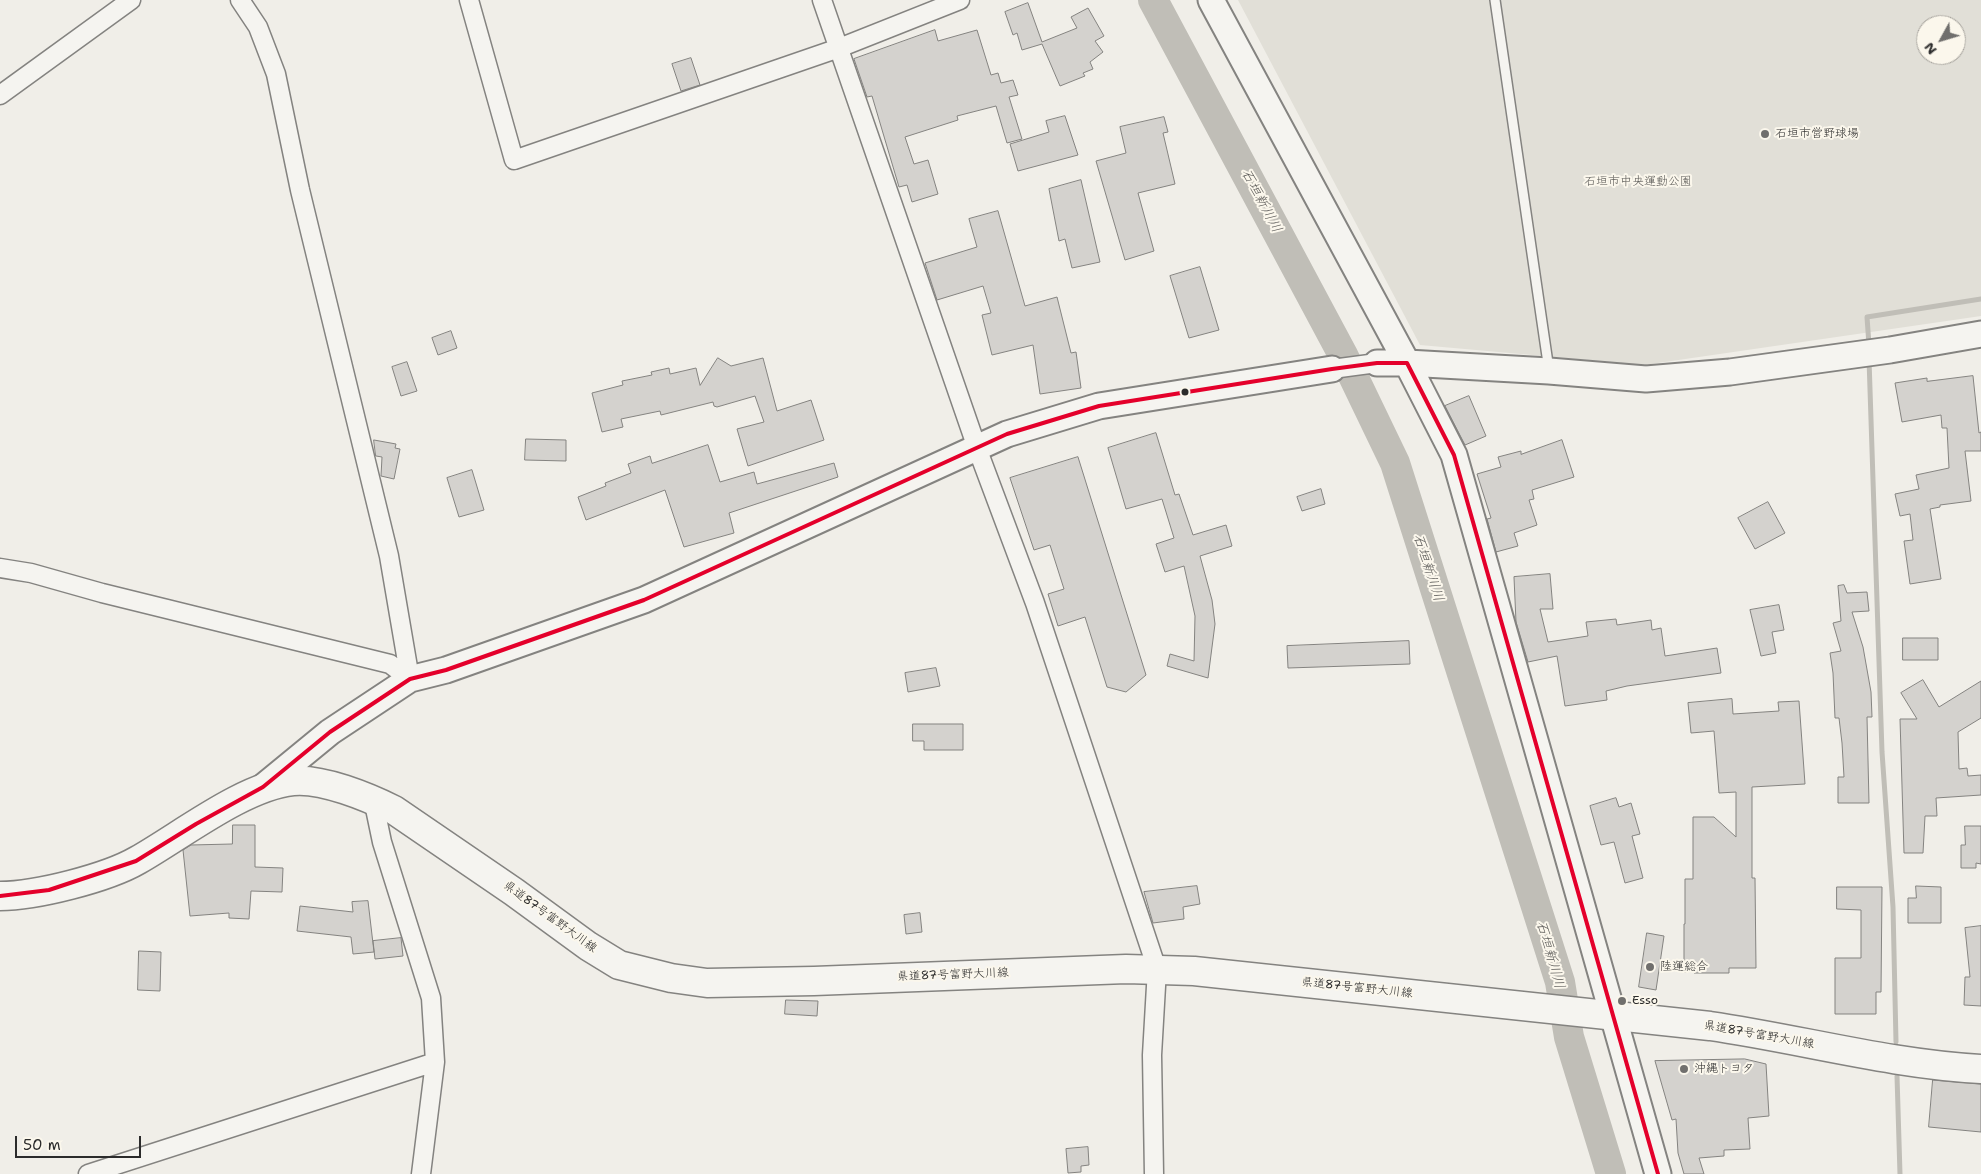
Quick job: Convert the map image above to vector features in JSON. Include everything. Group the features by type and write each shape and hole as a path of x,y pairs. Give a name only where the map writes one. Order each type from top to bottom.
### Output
{"main road":[{"name":"県道87号富野大川線","path":"0,896 49,890 136,861 263,787 294,781 318,783 373,799 437,838 588,946 619,965 645,973 707,983 814,981 1126,968 1194,971 1600,1013 1766,1034 1939,1067 1981,1069"}],"street":[{"path":"0,95 132,0"},
{"path":"240,0 258,27 276,74 300,190 389,556 410,679"},
{"path":"469,0 514,160 839,48 960,0"},
{"path":"822,0 977,448 1035,603 1157,970 1152,1055 1154,1174"},
{"path":"1211,0 1407,363 1454,455 1600,1013 1658,1174"},
{"path":"263,787 330,732 410,679 446,670 644,600 1007,434 1099,406 1377,363 1549,371 1646,379 1730,372 1883,351 1981,334"},
{"path":"0,568 31,573 102,593 390,664 410,679"},
{"path":"373,799 382,842 431,998 435,1062 421,1174"},
{"path":"88,1174 435,1062"}],"lane":[{"path":"1495,0 1549,371"}],"green space":[{"name":"石垣市中央運動公園","path":"1238,0 1981,0 1981,316 1644,365 1420,345"}],"building":[{"path":"1028,3 1042,42 1077,28 1071,17 1088,8 1104,36 1095,41 1103,52 1090,62 1093,69 1083,73 1085,76 1060,86 1042,44 1022,50 1017,33 1013,35 1005,12"},
{"path":"935,30 938,41 977,30 991,75 998,73 1001,83 1013,80 1018,95 1009,97 1022,139 1007,143 996,106 957,116 958,120 905,137 914,164 928,160 938,194 912,202 907,185 899,187 872,96 867,97 854,59"},
{"path":"691,58 700,85 681,91 672,64"},
{"path":"1065,116 1078,155 1018,171 1010,144 1049,132 1046,121"},
{"path":"1164,117 1168,132 1163,133 1175,184 1138,193 1154,251 1125,260 1096,161 1126,153 1120,127"},
{"path":"1081,180 1100,262 1072,268 1065,239 1059,241 1049,189"},
{"path":"998,211 1025,306 1057,297 1071,353 1076,352 1081,388 1040,394 1033,345 992,355 982,315 991,313 983,286 937,300 925,263 977,247 969,219"},
{"path":"1200,267 1219,330 1189,338 1170,276"},
{"path":"451,331 457,348 438,355 432,338"},
{"path":"718,358 731,366 763,358 777,411 811,400 824,440 748,466 737,429 764,422 755,396 717,407 714,406 713,402 661,415 660,411 621,419 623,427 602,432 592,393 623,385 622,381 652,375 651,372 669,368 670,374 696,368 700,385"},
{"path":"407,362 417,391 401,396 392,367"},
{"path":"1973,376 1979,433 1981,432 1981,451 1965,451 1971,501 1940,505 1940,507 1930,509 1941,579 1910,584 1904,541 1913,540 1910,514 1900,516 1895,494 1919,489 1916,475 1949,468 1947,428 1942,428 1941,415 1902,422 1895,383 1927,378 1927,381"},
{"path":"1469,396 1486,436 1465,445 1445,406"},
{"path":"1156,433 1175,495 1179,494 1193,535 1226,525 1232,546 1200,556 1212,600 1215,624 1208,678 1167,666 1170,654 1194,661 1195,616 1184,566 1165,572 1156,544 1174,538 1162,499 1126,509 1108,448"},
{"path":"526,439 566,440 566,461 525,460"},
{"path":"374,440 396,444 395,448 400,449 394,479 381,476 382,457 376,456"},
{"path":"1562,440 1574,477 1532,490 1534,499 1529,500 1537,525 1514,533 1518,546 1496,552 1487,519 1491,518 1477,474 1501,467 1498,457 1521,451 1521,454"},
{"path":"708,445 720,482 754,472 757,484 834,463 838,477 729,513 734,533 684,547 665,490 586,520 578,497 606,486 605,483 631,473 628,464 650,456 652,463"},
{"path":"1078,457 1146,675 1126,692 1107,687 1085,617 1058,626 1048,594 1064,589 1050,545 1034,550 1010,478"},
{"path":"472,470 484,510 459,517 447,478"},
{"path":"1321,489 1325,504 1302,511 1297,497"},
{"path":"1768,502 1785,533 1755,549 1738,518"},
{"path":"1550,574 1553,609 1540,609 1548,642 1588,636 1586,622 1616,619 1617,625 1651,620 1652,630 1661,628 1665,656 1717,648 1721,673 1627,686 1606,691 1607,700 1565,706 1557,656 1528,662 1516,622 1514,577"},
{"path":"1844,585 1847,593 1867,592 1869,611 1852,612 1863,647 1871,692 1872,717 1867,717 1869,803 1838,803 1838,777 1844,777 1839,718 1835,718 1830,653 1841,651 1833,623 1841,621 1838,586"},
{"path":"1779,605 1784,630 1772,632 1776,653 1761,656 1750,610"},
{"path":"1903,638 1938,638 1938,660 1903,660"},
{"path":"1409,641 1410,664 1288,668 1287,646"},
{"path":"936,668 940,686 908,692 905,673"},
{"path":"1923,680 1939,707 1981,681 1981,718 1958,732 1959,769 1967,768 1968,776 1981,775 1981,795 1936,798 1937,816 1925,816 1923,853 1904,853 1900,719 1917,719 1901,693"},
{"path":"1732,699 1733,714 1779,711 1778,702 1799,701 1805,784 1752,787 1752,878 1755,878 1756,968 1729,968 1729,973 1684,972 1685,879 1693,879 1693,817 1714,817 1736,837 1736,792 1719,793 1714,731 1691,733 1688,703"},
{"path":"913,724 963,724 963,750 924,750 924,741 913,741"},
{"path":"1616,798 1619,807 1631,803 1640,834 1632,836 1643,878 1625,883 1614,842 1601,845 1590,806"},
{"path":"233,825 255,825 255,867 283,868 282,892 251,891 249,919 229,918 229,913 190,916 183,850 191,845 232,844"},
{"path":"1965,826 1981,826 1981,864 1976,863 1976,868 1961,868 1961,845 1965,845"},
{"path":"1197,886 1200,904 1183,907 1184,919 1153,923 1144,892"},
{"path":"1916,886 1941,887 1941,923 1908,923 1908,898 1916,898"},
{"path":"1837,887 1882,887 1881,992 1876,992 1876,1014 1835,1014 1835,958 1861,958 1861,910 1837,909"},
{"path":"368,901 374,952 353,954 351,937 297,931 300,906 353,912 352,902"},
{"path":"920,913 922,932 906,934 904,915"},
{"path":"1981,926 1981,1006 1964,1005 1965,977 1970,977 1965,928"},
{"path":"1647,933 1664,936 1656,990 1639,987"},
{"path":"401,938 403,956 375,959 373,941"},
{"path":"139,951 161,952 160,991 138,990"},
{"path":"786,1000 818,1001 817,1016 785,1014"},
{"path":"1745,1059 1766,1064 1769,1116 1748,1118 1750,1149 1724,1150 1724,1156 1699,1158 1704,1174 1684,1174 1678,1153 1676,1119 1672,1120 1655,1061"},
{"path":"1933,1080 1981,1084 1981,1132 1929,1127"},
{"path":"1088,1147 1089,1165 1081,1166 1081,1172 1068,1173 1066,1149"}],"waterway":[{"name":"石垣新川川","path":"1153,0 1343,355 1395,463 1560,982 1569,1037 1611,1174"},
{"path":"1869,345 1867,317 1981,299"},
{"path":"1869,359 1882,752 1893,907 1896,1042"},
{"path":"1897,1076 1900,1174"}],"transit line":[{"path":"0,896 49,890 136,861 196,824 263,787 330,732 410,679 446,670 644,600 1007,434 1099,406 1332,369 1377,363 1407,363 1454,455 1658,1174"}],"place":[{"name":"石垣市営野球場","path":"1765,134"},
{"name":"陸運総合","path":"1650,967"},
{"name":"Esso","path":"1622,1001"},
{"name":"沖縄トヨタ","path":"1684,1069"}]}
